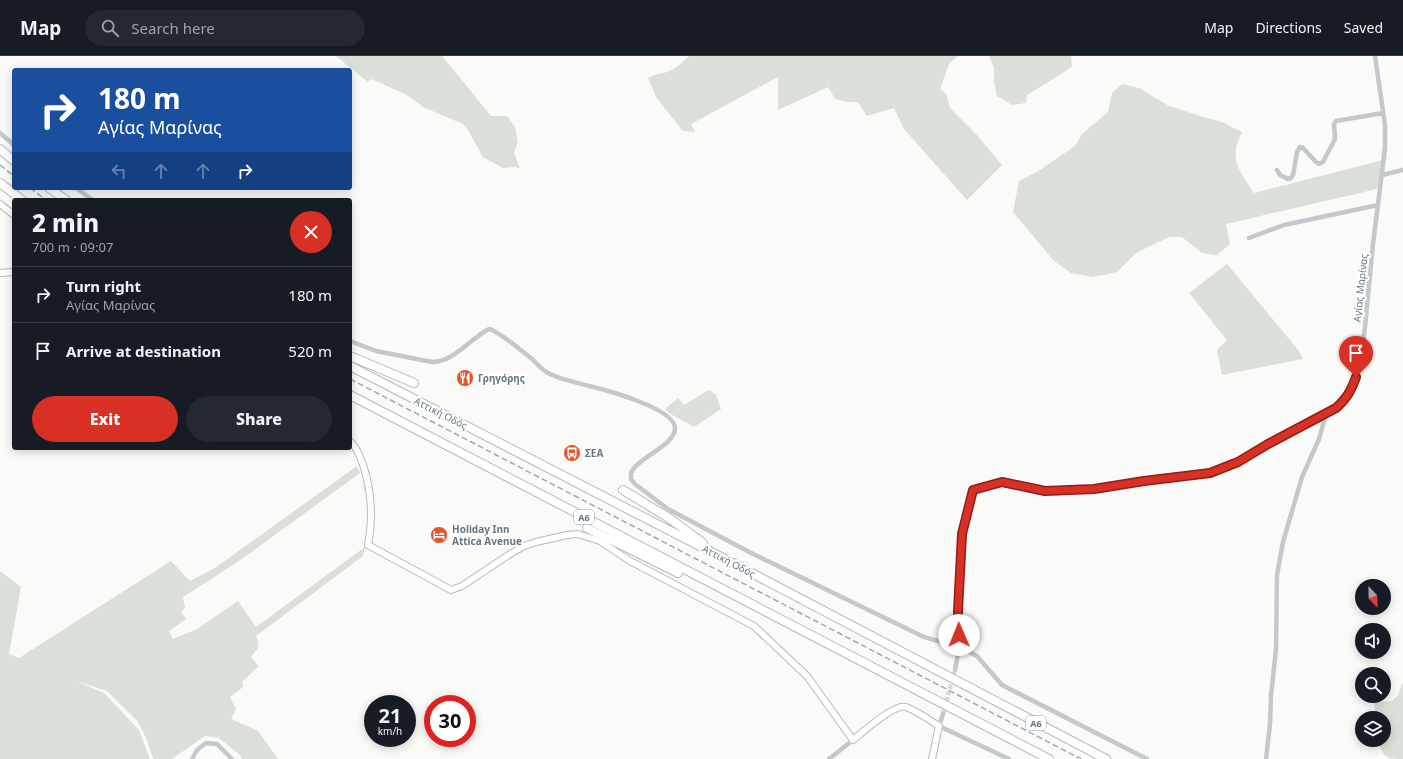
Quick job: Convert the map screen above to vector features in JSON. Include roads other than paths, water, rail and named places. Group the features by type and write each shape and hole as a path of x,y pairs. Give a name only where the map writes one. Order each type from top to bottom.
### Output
{"highway":[{"path":"0,149 12,159"},
{"path":"0,183 19,198"},
{"path":"52,190 63,198"},
{"path":"352,357 414,383"},
{"name":"Αττική Οδός","path":"352,367 723,558 1106,759"},
{"name":"Α6","path":"352,396 1049,759"},
{"path":"623,490 669,518 723,558"},
{"path":"587,528 646,556 725,597 767,613"}],"street":[{"name":"Αγίας Μαρίνας","path":"959,647 958,611 962,534 973,490 1002,482 1045,491 1094,489 1210,473 1238,462 1268,444 1326,414 1345,400 1352,390 1356,377 1365,327 1386,136 1375,56"},
{"path":"1277,170 1280,175 1288,179 1291,178 1293,175 1298,148 1300,147 1303,148 1318,164 1323,162 1335,139 1334,124 1336,121 1383,113"},
{"path":"0,133 12,143"},
{"path":"1382,175 1403,170"},
{"path":"79,190 90,198"},
{"path":"0,204 12,213"},
{"path":"1249,238 1284,225 1378,205"},
{"path":"0,273 12,272"},
{"path":"352,342 376,351 432,362 440,362 448,359 482,333 490,329 522,351 548,373 560,378 632,398 669,417 674,422 674,435 637,464 631,473 631,479 635,484 668,509 705,529 924,637 959,647 977,656 1002,685 1147,759"},
{"path":"1266,759 1276,649 1278,575 1282,547 1294,503 1309,458 1319,439 1326,414"},
{"path":"352,444 359,454 363,466 371,504 372,515 368,545 451,590 462,586 524,546 536,542 578,534 600,541 630,561 754,626 807,676 853,740"},
{"path":"955,670 959,647"},
{"path":"829,759 892,710 901,706 907,707 939,726 1009,759"},
{"path":"932,759 943,714"},
{"path":"192,759 197,750 206,743 216,744 232,759"}],"tunnel":[{"path":"943,714 955,670"}],"railway":[{"path":"0,165 12,174"},
{"path":"33,190 43,198"},
{"path":"352,380 1081,759"}],"place":[{"name":"Γρηγόρης","path":"465,378"},
{"name":"ΣΕΑ","path":"572,453"},
{"name":"Holiday Inn Attica Avenue","path":"439,535"}]}
